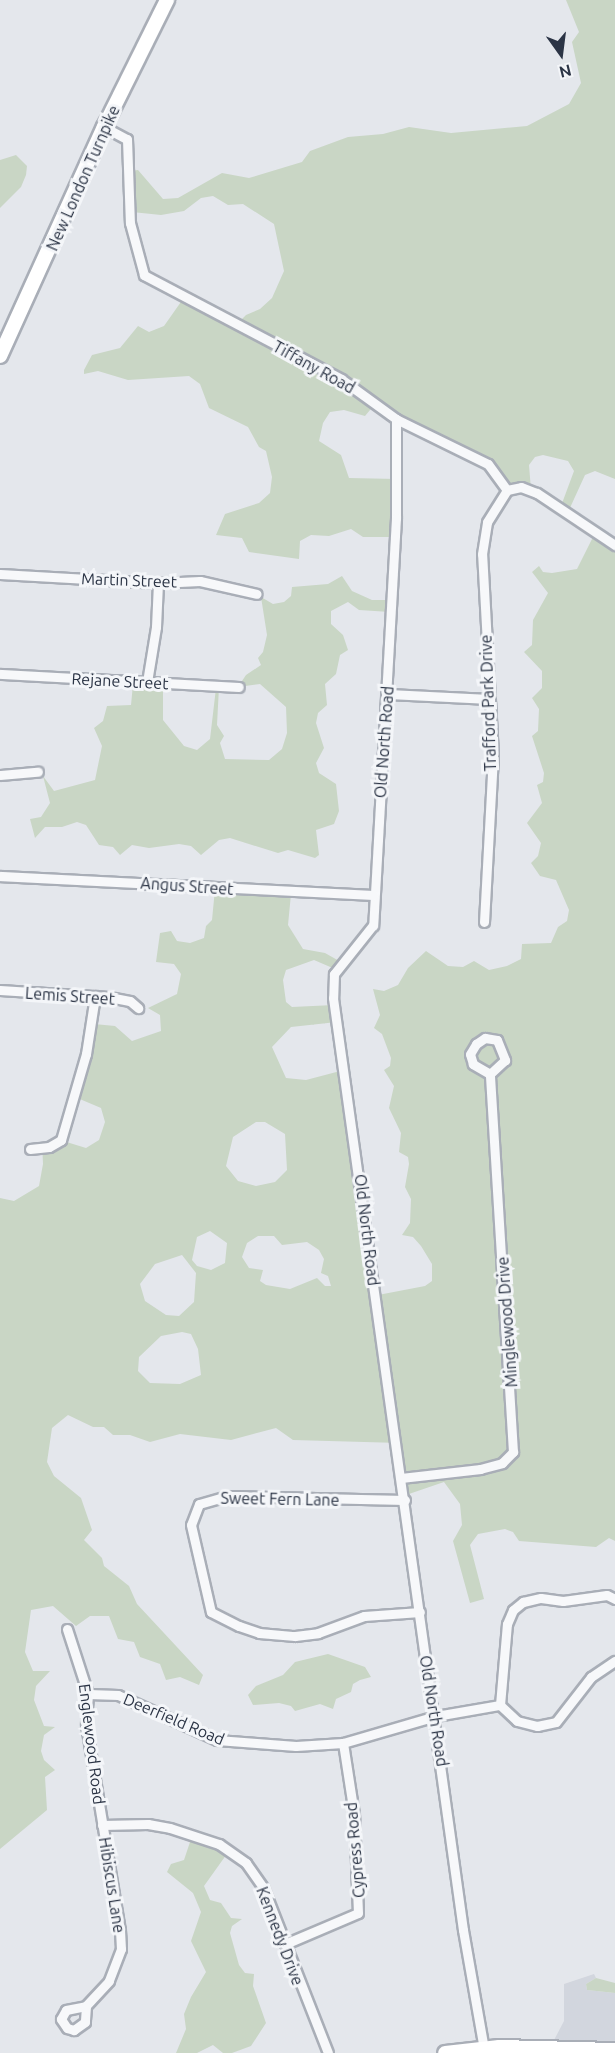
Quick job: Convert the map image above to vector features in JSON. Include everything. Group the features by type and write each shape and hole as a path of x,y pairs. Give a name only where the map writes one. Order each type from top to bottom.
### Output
{"main road":[{"name":"New London Turnpike","path":"0,356 104,127 167,0"},
{"path":"445,2053 484,2049 615,2050"}],"street":[{"name":"Tiffany Road","path":"104,127 127,139 130,223 144,275 341,379 396,419 488,464 507,490"},
{"name":"Old North Road","path":"396,419 398,480 388,694 373,925 334,974 333,998 436,1716 464,1930 484,2049"},
{"path":"507,490 521,487 537,493 615,545"},
{"name":"Trafford Park Drive","path":"484,922 493,755 482,554 487,522 507,490"},
{"name":"Martin Street","path":"0,574 158,583 200,581 257,594"},
{"path":"147,682 158,583"},
{"name":"Rejane Street","path":"0,674 239,687"},
{"path":"388,694 490,699"},
{"path":"0,775 38,772"},
{"name":"Angus Street","path":"0,876 374,895"},
{"name":"Lemis Street","path":"0,990 95,996 130,1001 138,1008"},
{"path":"30,1149 50,1147 61,1140 86,1054 95,996"},
{"name":"Minglewood Drive","path":"401,1478 480,1469 502,1463 513,1452 490,1074"},
{"name":"Sweet Fern Lane","path":"405,1500 227,1496 199,1504 191,1525 210,1612 239,1626 259,1633 295,1636 318,1633 364,1616 420,1612"},
{"path":"615,1599 607,1595 563,1600 540,1598 523,1602 513,1610 507,1624 500,1705 517,1721 537,1726 556,1722 591,1677 615,1660"},
{"name":"Englewood Road","path":"67,1629 88,1694 87,1725 102,1825"},
{"name":"Deerfield Road","path":"88,1694 118,1695 228,1742 296,1746 343,1743 436,1716 500,1705"},
{"name":"Cypress Road","path":"285,1944 358,1913 355,1825 343,1743"},
{"name":"Kennedy Drive","path":"102,1825 148,1824 170,1828 235,1854 263,1887 328,2053"},
{"name":"Hibiscus Lane","path":"87,2006 109,1981 121,1950 102,1825"}],"shaded area":[{"path":"594,1974 596,1978 586,1984 587,1990 615,1993 615,2051 553,2042 564,2021 564,1984"}],"green space":[{"path":"566,0 615,0 615,479 595,471 585,475 569,510 561,506 574,471 568,461 543,455 535,457 529,465 531,490 507,490 487,464 375,404 365,416 344,410 330,412 323,423 319,441 341,455 349,478 397,479 394,537 363,537 351,529 329,536 311,535 300,541 299,559 249,552 242,538 216,535 225,514 259,503 270,493 272,477 266,451 259,447 248,427 209,408 200,384 189,376 128,380 98,371 84,374 84,370 92,355 120,348 138,326 149,332 164,326 183,299 236,325 246,315 260,309 272,298 284,271 274,224 243,204 228,205 213,196 201,198 184,211 161,215 132,212 130,171 138,170 163,199 178,198 222,173 249,178 302,162 310,151 348,137 383,134 409,127 451,133 527,126 569,104 581,83 572,42 579,32"},
{"path":"16,155 27,166 26,175 21,187 0,208 0,160"},
{"path":"596,531 615,546 615,1541 609,1538 596,1547 519,1541 513,1532 505,1529 478,1534 470,1545 484,1599 470,1603 453,1541 462,1525 460,1504 444,1482 406,1495 400,1443 293,1440 276,1428 231,1440 180,1434 150,1442 130,1435 113,1435 104,1427 93,1427 68,1415 52,1428 47,1462 54,1476 81,1498 92,1530 84,1540 102,1558 104,1566 129,1586 137,1604 203,1675 199,1685 180,1677 166,1680 160,1664 140,1657 134,1642 118,1639 109,1616 90,1616 76,1626 53,1606 31,1610 25,1652 33,1671 50,1671 36,1686 34,1700 44,1726 55,1727 44,1735 41,1751 44,1760 55,1770 45,1777 47,1810 0,1849 0,1198 14,1201 39,1186 43,1164 42,1143 60,1140 86,1148 99,1140 105,1122 101,1108 75,1097 94,1024 115,1026 132,1041 161,1031 160,1015 148,1008 177,994 181,974 174,964 156,962 160,933 171,931 177,941 190,943 204,938 206,926 212,920 215,889 291,894 288,925 303,949 325,953 341,962 335,969 314,960 286,970 283,980 286,1002 292,1007 334,1005 337,1022 291,1027 272,1047 286,1078 306,1080 344,1070 378,1295 425,1286 432,1281 432,1264 421,1246 413,1237 402,1235 410,1223 411,1199 405,1187 409,1164 408,1157 399,1152 401,1133 389,1108 394,1086 384,1070 390,1066 391,1058 382,1034 374,1028 380,1015 373,989 384,991 398,985 408,968 426,951 448,966 463,967 474,961 489,970 507,966 521,959 522,944 551,943 558,927 567,921 569,910 556,880 540,876 531,863 538,856 541,843 527,823 542,803 537,785 543,782 544,773 532,736 538,731 539,709 532,698 542,688 542,671 524,652 532,645 533,620 548,593 532,572 539,566 543,572 552,573 577,569","holes":["256,1122 265,1122 285,1134 287,1170 275,1182 256,1186 238,1181 226,1166 233,1137","210,1231 227,1243 225,1263 211,1270 197,1266 192,1260 197,1237","258,1236 274,1236 282,1245 307,1242 319,1250 324,1259 321,1273 328,1276 331,1286 325,1286 317,1278 290,1289 266,1285 260,1281 263,1270 249,1268 242,1257 247,1243","182,1255 196,1273 194,1302 179,1316 166,1315 145,1301 140,1284 155,1264","182,1332 191,1334 198,1349 201,1375 180,1384 150,1383 138,1371 139,1357 161,1336"]},
{"path":"342,576 352,591 372,600 390,600 390,612 359,610 348,602 331,611 331,624 343,635 348,650 340,655 336,674 325,684 327,705 318,713 316,723 324,748 316,763 319,773 336,784 339,811 334,824 316,830 319,855 315,858 288,850 278,853 230,838 219,840 201,855 191,846 179,844 149,848 132,845 120,855 113,847 99,845 86,825 77,822 62,827 45,827 35,838 30,819 41,817 50,803 43,776 54,791 95,780 102,746 94,728 103,721 107,706 131,705 133,684 163,684 163,720 184,746 197,750 210,739 216,688 219,687 217,725 224,736 220,743 225,759 269,760 282,749 287,733 286,707 260,684 238,687 246,675 261,665 258,658 263,652 267,635 261,597 273,604 284,602 291,596 292,587 328,584"},
{"path":"328,1654 365,1667 371,1677 353,1684 351,1692 336,1699 333,1709 320,1704 295,1711 291,1706 279,1703 253,1705 248,1695 256,1686 283,1675 295,1662"},
{"path":"192,1836 229,1851 204,1886 210,1900 221,1903 231,1918 242,1919 232,1926 230,1933 239,1965 245,1973 254,1974 253,1986 266,2023 251,2046 232,2053 223,2053 213,2045 197,2053 176,2053 186,2029 184,2014 206,1972 191,1941 201,1912 193,1893 167,1872 171,1864 184,1860"},
{"path":"596,1978 615,1983 615,1993 587,1990 586,1984"}]}
